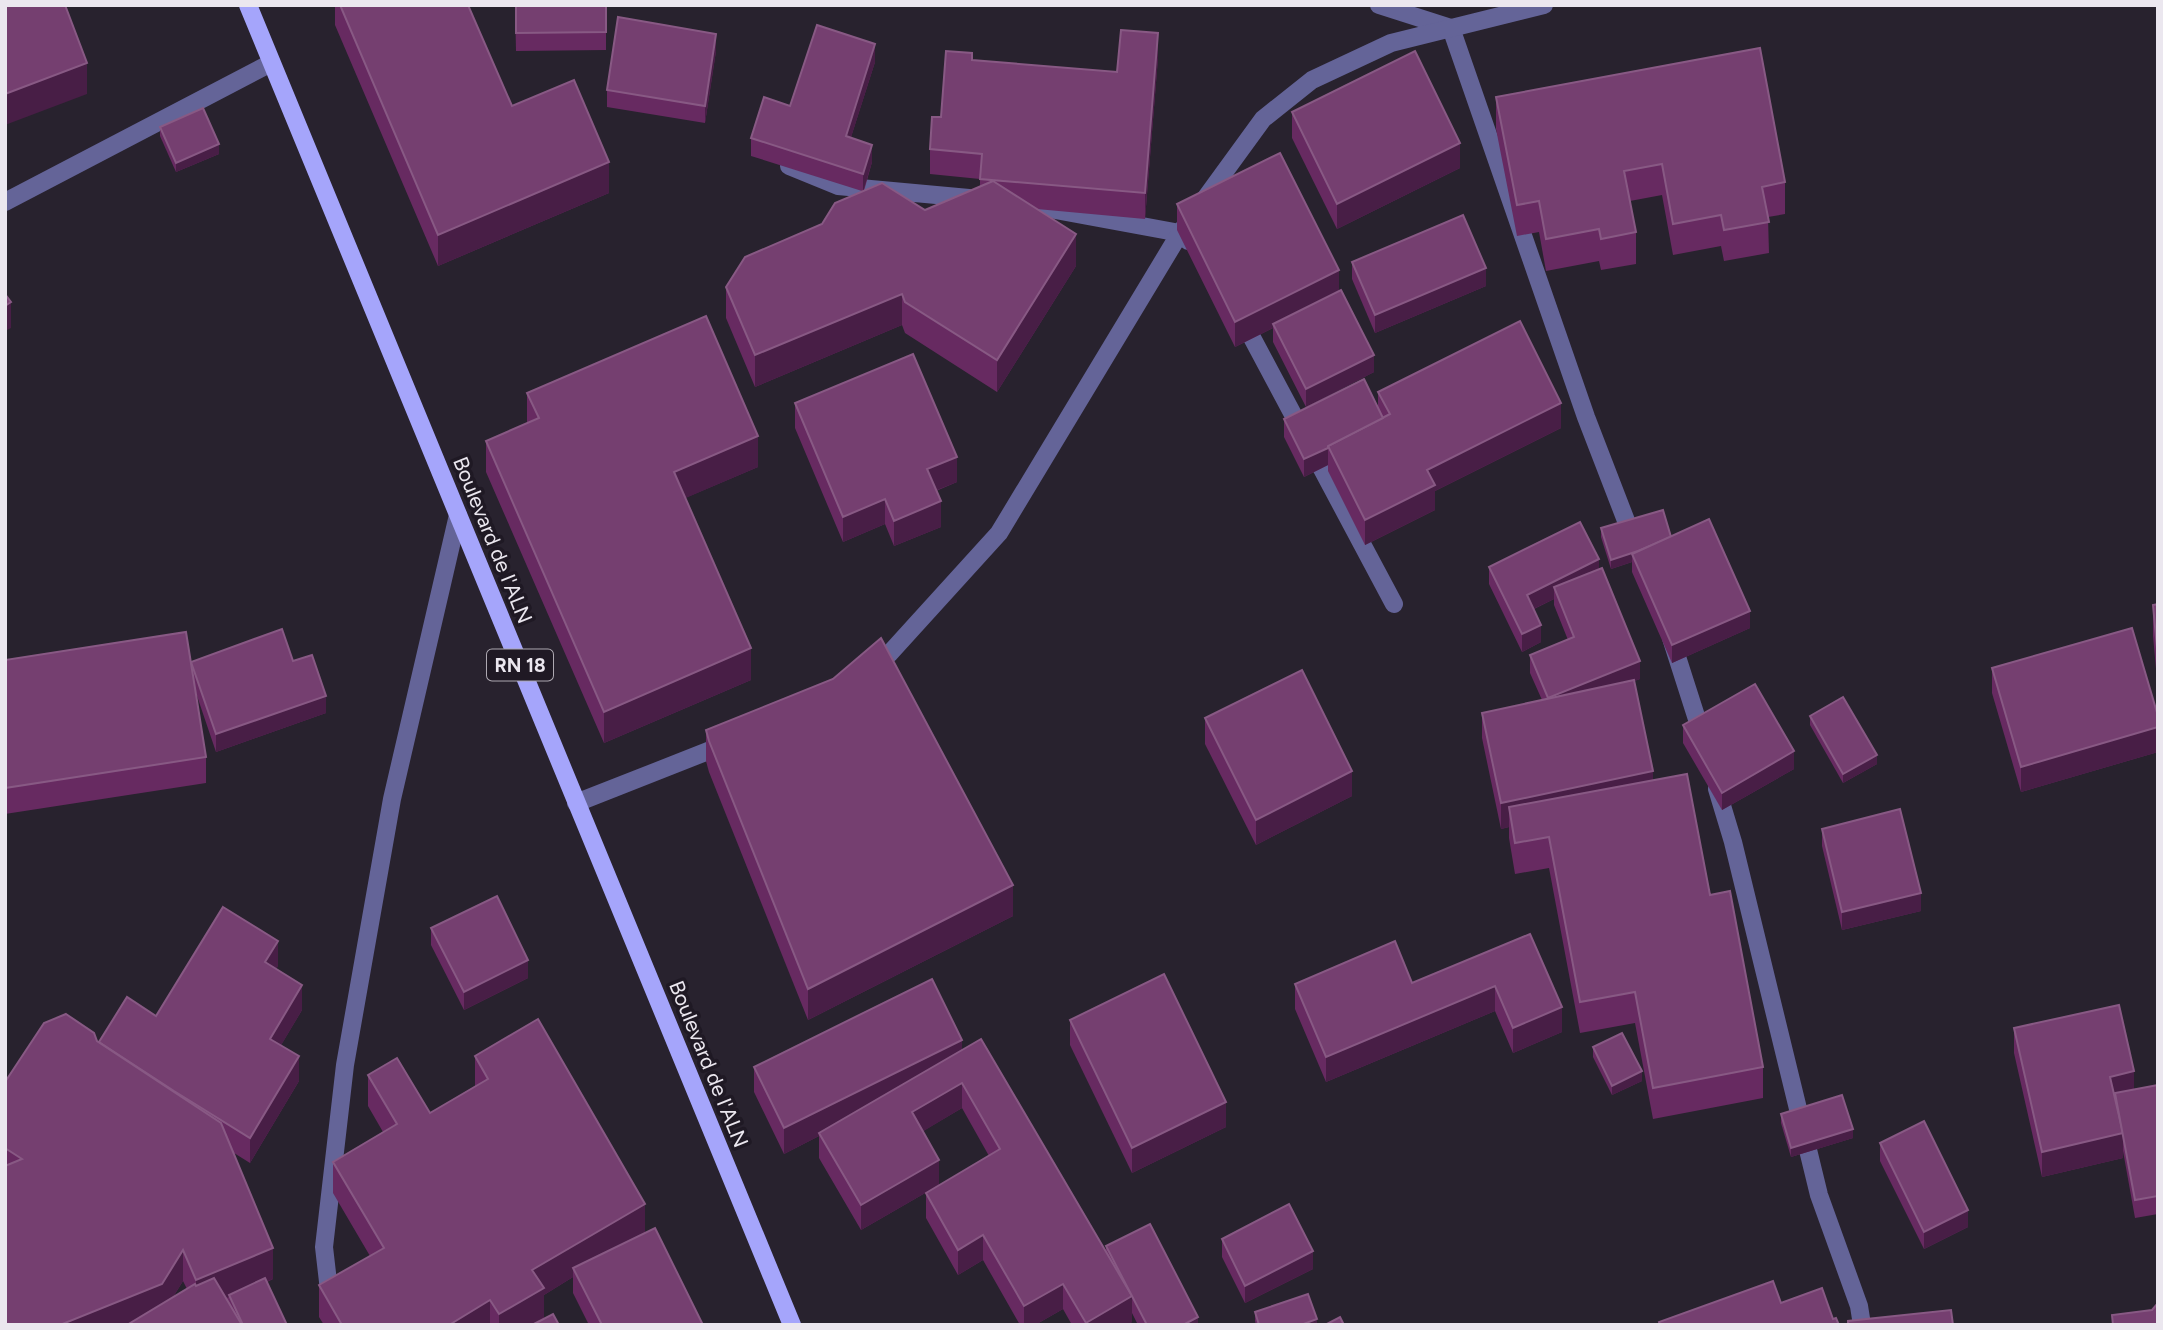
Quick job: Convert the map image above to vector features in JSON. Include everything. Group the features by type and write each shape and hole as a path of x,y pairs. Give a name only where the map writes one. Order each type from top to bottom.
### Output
{"main road":[{"name":"Boulevard de l'ALN","path":"248,5 792,1325"}],"street":[{"path":"1379,5 1451,28"},
{"path":"859,679 890,653 999,533 1180,233 1263,119 1312,80 1391,43 1545,5"},
{"path":"1451,28 1586,417 1640,557"},
{"path":"5,202 271,63"},
{"path":"775,161 838,186 990,200"},
{"path":"1018,203 1180,233 1204,256"},
{"path":"1232,299 1394,604"},
{"path":"333,1325 324,1247 345,1065 391,799 458,515"},
{"path":"1664,620 1679,658 1706,750"},
{"path":"576,803 739,740"},
{"path":"1714,776 1733,842 1819,1195 1859,1306 1862,1325"}],"building":[{"path":"5,5 65,5 87,63 5,94"},
{"path":"340,5 468,5 512,106 574,80 609,162 438,235"},
{"path":"516,5 606,5 606,32 516,33"},
{"path":"618,17 716,34 705,106 607,90"},
{"path":"817,25 875,44 846,136 872,145 863,174 751,138 764,97 790,106"},
{"path":"1121,30 1158,33 1145,193 980,179 982,154 930,149 932,117 941,117 946,51 972,53 972,60 1117,72"},
{"path":"1760,48 1785,182 1762,187 1769,222 1724,230 1721,215 1673,224 1662,164 1624,171 1636,232 1601,239 1599,229 1546,239 1539,201 1517,205 1496,97"},
{"path":"1415,51 1460,143 1337,204 1292,112"},
{"path":"203,108 219,144 176,163 160,127"},
{"path":"1280,153 1339,270 1235,322 1177,204"},
{"path":"993,181 1076,234 997,360 905,302 902,294 755,355 726,287 745,257 822,224 835,203 882,183 925,210"},
{"path":"1463,215 1486,268 1375,315 1352,262"},
{"path":"1341,290 1374,355 1306,389 1273,324"},
{"path":"5,294 11,302 5,306"},
{"path":"706,316 758,436 674,472 751,648 604,712 486,441 539,418 527,393"},
{"path":"1520,321 1561,403 1427,470 1435,485 1365,520 1328,446 1390,414 1378,392"},
{"path":"913,354 957,457 927,469 941,501 894,521 885,499 843,517 795,403"},
{"path":"1364,379 1383,418 1304,459 1284,419"},
{"path":"1663,510 1671,537 1611,560 1601,528"},
{"path":"1709,519 1750,611 1672,645 1632,554"},
{"path":"1580,522 1599,559 1527,595 1541,625 1522,634 1489,567"},
{"path":"1602,568 1640,661 1548,698 1530,655 1574,637 1554,587"},
{"path":"2158,604 2158,659 2153,605"},
{"path":"2132,628 2158,716 2158,727 2021,767 1992,668"},
{"path":"282,629 293,661 312,655 326,696 216,734 191,662"},
{"path":"186,632 206,757 5,788 5,660"},
{"path":"881,638 1013,885 808,989 706,730 833,679"},
{"path":"1302,670 1352,771 1256,820 1205,718"},
{"path":"1634,680 1653,771 1501,803 1482,713"},
{"path":"1755,684 1794,751 1722,793 1683,725"},
{"path":"1843,697 1877,755 1843,774 1810,716"},
{"path":"1687,774 1710,895 1730,891 1763,1067 1653,1088 1635,992 1580,1002 1549,837 1515,843 1509,807"},
{"path":"1900,809 1921,893 1842,912 1822,829"},
{"path":"497,896 528,960 464,992 431,928"},
{"path":"223,907 278,941 265,962 302,985 270,1039 299,1056 250,1138 99,1042 127,997 156,1016"},
{"path":"1530,934 1562,1007 1513,1028 1495,986 1326,1057 1295,984 1395,941 1412,983"},
{"path":"1164,974 1226,1102 1132,1148 1070,1020"},
{"path":"932,979 962,1040 784,1128 754,1067"},
{"path":"2119,1005 2134,1071 2110,1077 2123,1133 2042,1152 2014,1028"},
{"path":"66,1014 94,1033 97,1041 221,1123 273,1248 196,1280 183,1250 162,1284 60,1325 5,1325 5,1166 22,1159 5,1148 5,1082 44,1023"},
{"path":"538,1019 645,1204 532,1270 544,1288 499,1314 490,1300 449,1325 342,1325 319,1285 384,1248 333,1162 397,1124 368,1075 397,1058 430,1113 488,1079 475,1056"},
{"path":"1622,1033 1642,1071 1612,1086 1593,1047"},
{"path":"981,1039 1132,1296 1086,1323 1063,1284 1024,1306 983,1235 958,1250 926,1193 1000,1149 962,1083 912,1112 939,1160 861,1205 819,1133"},
{"path":"2158,1085 2158,1196 2135,1200 2115,1093"},
{"path":"1842,1095 1853,1129 1791,1148 1781,1114"},
{"path":"1924,1121 1968,1210 1924,1232 1880,1143"},
{"path":"1289,1204 1313,1251 1245,1286 1222,1239"},
{"path":"1150,1224 1198,1317 1183,1325 1147,1325 1106,1246"},
{"path":"655,1228 703,1325 602,1325 573,1268"},
{"path":"214,1278 242,1325 127,1325 195,1284 196,1286"},
{"path":"265,1278 287,1325 243,1325 229,1295"},
{"path":"1773,1281 1781,1303 1822,1288 1833,1319 1836,1318 1839,1325 1660,1325 1659,1322"},
{"path":"1308,1294 1317,1319 1301,1325 1259,1325 1255,1312"},
{"path":"2158,1303 2158,1325 2113,1325 2112,1315 2152,1310"},
{"path":"1951,1310 1953,1325 1848,1325 1848,1321"},
{"path":"553,1314 559,1325 532,1325"},
{"path":"1340,1317 1344,1325 1325,1325"}]}
